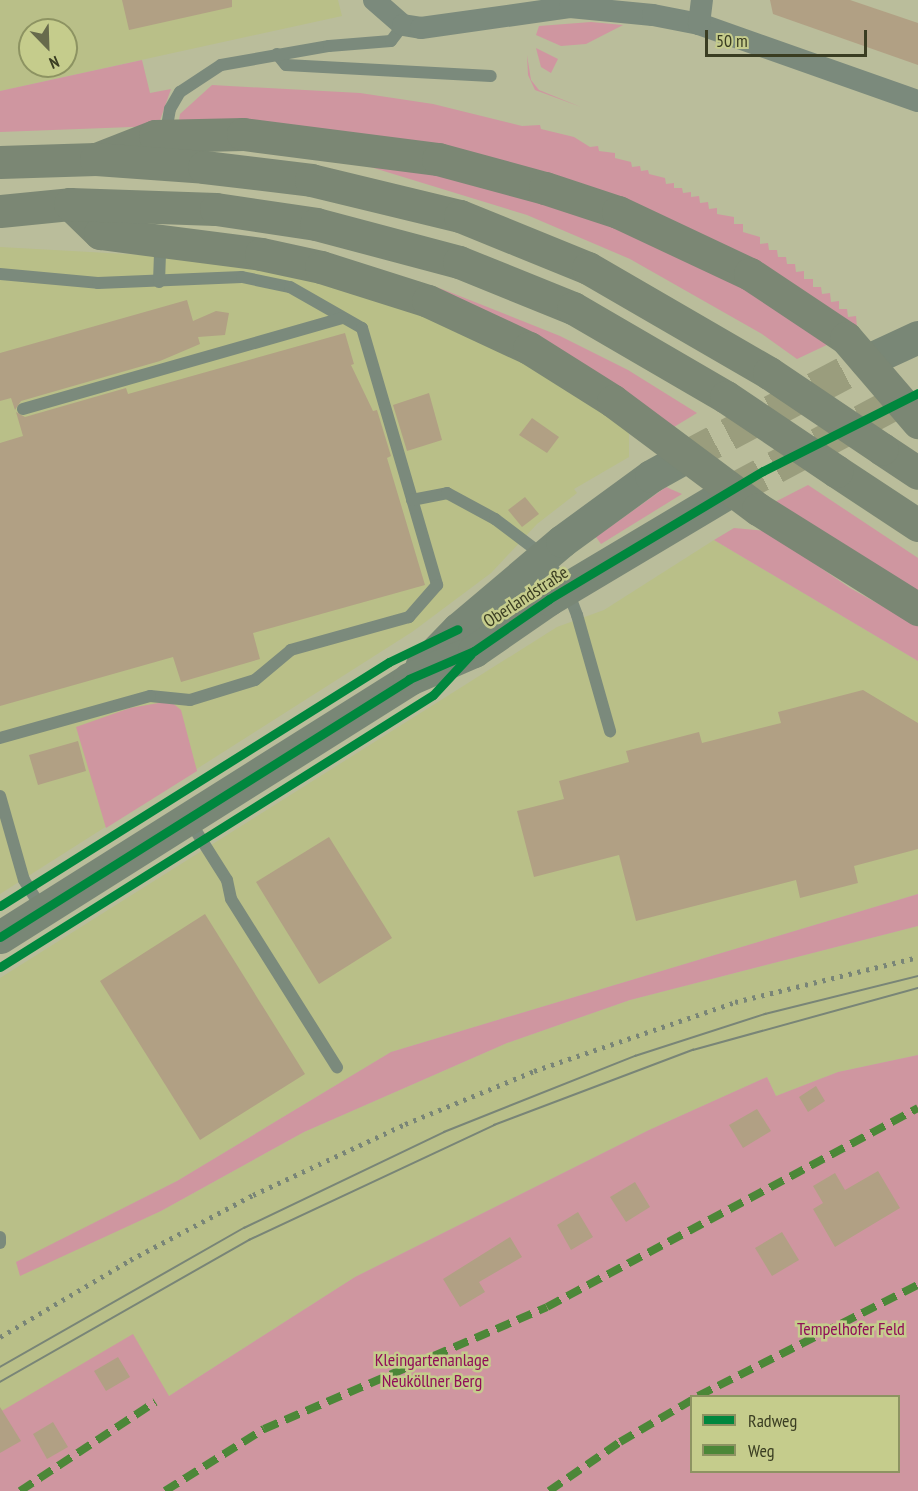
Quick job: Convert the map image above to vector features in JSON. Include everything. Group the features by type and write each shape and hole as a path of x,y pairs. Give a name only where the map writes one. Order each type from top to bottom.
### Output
{"highway":[{"path":"96,159 155,136 243,134 438,159 618,212 750,274 811,313 846,339 912,405"},
{"path":"0,162 96,159 311,180 460,216 588,268 769,373 918,473"},
{"path":"0,210 70,204 216,208 316,224 459,262 573,308 726,396 918,525"},
{"path":"70,204 100,233 261,254 321,267 428,301 529,348 614,401 685,457 732,490 918,609"}],"street":[{"path":"374,0 403,25 440,27 570,8 612,9 699,24 918,100"},
{"path":"699,24 702,0"},
{"path":"866,361 918,337"},
{"name":"Oberlandstraße","path":"409,679 458,629 544,556 651,476 685,457"},
{"name":"Oberlandstraße","path":"0,937 409,679 474,651 567,589 732,490"}],"lane":[{"path":"167,126 171,109 180,92 201,75 243,59 391,41 403,25"},
{"path":"277,54 286,65 491,76"},
{"path":"159,282 160,256"},
{"path":"0,274 98,283 159,282 242,276 290,287 362,328 437,585 409,617 291,650 255,680 190,700 150,696 0,738"},
{"path":"23,408 342,318"},
{"path":"412,500 447,493 495,519 544,556 567,589 610,731"},
{"path":"0,796 24,880 43,910"},
{"path":"188,819 226,880 231,899 338,1067"},
{"path":"0,1237 0,1243"}],"shaded area":[{"path":"0,0 338,0 342,16 78,74 78,18 18,18 18,78 59,78 0,91"},
{"path":"0,247 198,258 288,268 501,342 629,431 629,457 574,489 577,493 537,524 491,573 412,632 0,894"},
{"path":"714,540 918,661 918,894 391,1052 177,1181 17,1262 20,1275 161,1211 304,1132 507,1043 630,1000 918,926 918,1055 838,1072 776,1096 767,1077 649,1130 355,1277 169,1396 0,1412 0,978 557,627 604,610"}],"green space":[{"path":"591,22 623,25 586,44 561,46 536,35 539,26"},
{"path":"536,48 558,59 551,73 541,67"},
{"path":"527,55 531,80 539,90 581,107 535,90 528,75"},
{"path":"142,60 150,93 171,89 158,126 0,132 0,91 60,78 78,78 78,74"},
{"path":"212,85 360,93 433,104 522,126 540,125 541,129 574,137 590,147 598,146 599,151 615,153 615,158 631,162 632,167 640,166 641,171 648,170 649,174 665,178 666,184 674,183 674,188 682,188 683,193 691,192 691,197 699,196 700,203 708,202 709,209 717,208 717,214 734,217 734,224 743,224 743,232 760,237 760,244 768,243 769,250 777,250 778,257 786,257 787,264 795,264 796,272 804,271 804,279 813,279 813,287 821,287 822,294 830,293 831,302 839,301 839,309 847,309 848,317 856,316 857,327 632,205 178,127 180,114"},
{"path":"364,165 426,171 559,204 731,274 833,342 797,359 762,334 630,259 527,215"},
{"path":"437,287 560,336 628,370 697,413 669,430"},
{"path":"808,485 918,558 918,599 773,503"},
{"path":"666,487 682,494 601,544 596,537"},
{"path":"734,528 767,531 850,588 918,626 918,661 714,540"},
{"path":"170,701 181,710 197,771 106,828 76,727 130,708"},
{"path":"918,894 918,926 630,1000 507,1043 304,1132 161,1211 20,1276 16,1262 177,1181 391,1052"},
{"name":"Kleingartenanlage Neuköllner Berg","path":"918,1055 918,1491 0,1491 0,1412 133,1334 169,1396 355,1277 649,1130 767,1077 776,1096 838,1072"}],"building":[{"path":"122,0 232,0 232,7 129,30"},
{"path":"770,0 850,0 918,23 918,65 773,14"},
{"path":"187,300 193,321 216,311 229,313 225,335 198,337 200,344 160,361 21,401 15,410 11,398 0,401 0,353"},
{"path":"345,333 354,364 351,365 373,411 377,410 391,456 387,458 425,585 253,633 260,659 181,682 173,657 0,706 0,443 23,436 16,412 25,417 126,388 128,394"},
{"path":"429,393 442,440 407,451 393,405"},
{"path":"532,418 559,437 547,453 519,435"},
{"path":"525,497 539,514 522,527 508,510"},
{"path":"863,690 918,723 918,849 854,866 858,883 800,898 796,880 636,921 619,855 534,877 517,811 564,799 559,781 629,762 626,751 699,732 702,743 781,723 778,712"},
{"path":"78,741 86,771 38,785 29,755"},
{"path":"329,837 392,938 319,984 256,882"},
{"path":"205,914 305,1074 200,1140 100,981"},
{"path":"816,1086 825,1101 808,1112 799,1097"},
{"path":"757,1109 771,1131 743,1148 729,1125"},
{"path":"878,1171 900,1208 835,1247 813,1209 823,1203 813,1186 835,1173 845,1190"},
{"path":"635,1182 650,1207 626,1222 610,1197"},
{"path":"578,1212 593,1237 571,1250 557,1225"},
{"path":"782,1232 799,1260 772,1276 755,1248"},
{"path":"510,1237 522,1257 479,1282 485,1292 460,1307 443,1279"},
{"path":"118,1357 130,1377 106,1391 94,1371"},
{"path":"0,1407 21,1441 0,1453"},
{"path":"53,1422 68,1447 47,1459 33,1434"}],"tunnel":[{"path":"685,457 866,361"},
{"path":"732,490 899,401"}],"tram line":[{"path":"0,1367 244,1228 444,1132 635,1056 765,1014 918,976"},
{"path":"0,1382 249,1240 494,1125 693,1050 918,988"}],"railway":[{"path":"0,1337 130,1260 253,1195 405,1124 534,1071 735,1002 918,957"}],"marked path":[{"path":"165,1491 264,1429 547,1307 918,1108"},
{"path":"700,1395 918,1285"},
{"path":"549,1491 620,1442 690,1401"},
{"path":"20,1491 155,1402"}],"cycle path":[{"path":"0,937 409,679 474,651 549,599 763,471 918,393"},
{"path":"0,906 389,662 458,629"},
{"path":"0,967 433,695 471,654"}],"park label":[{"name":"Tempelhofer Feld","path":"851,1329"}]}
